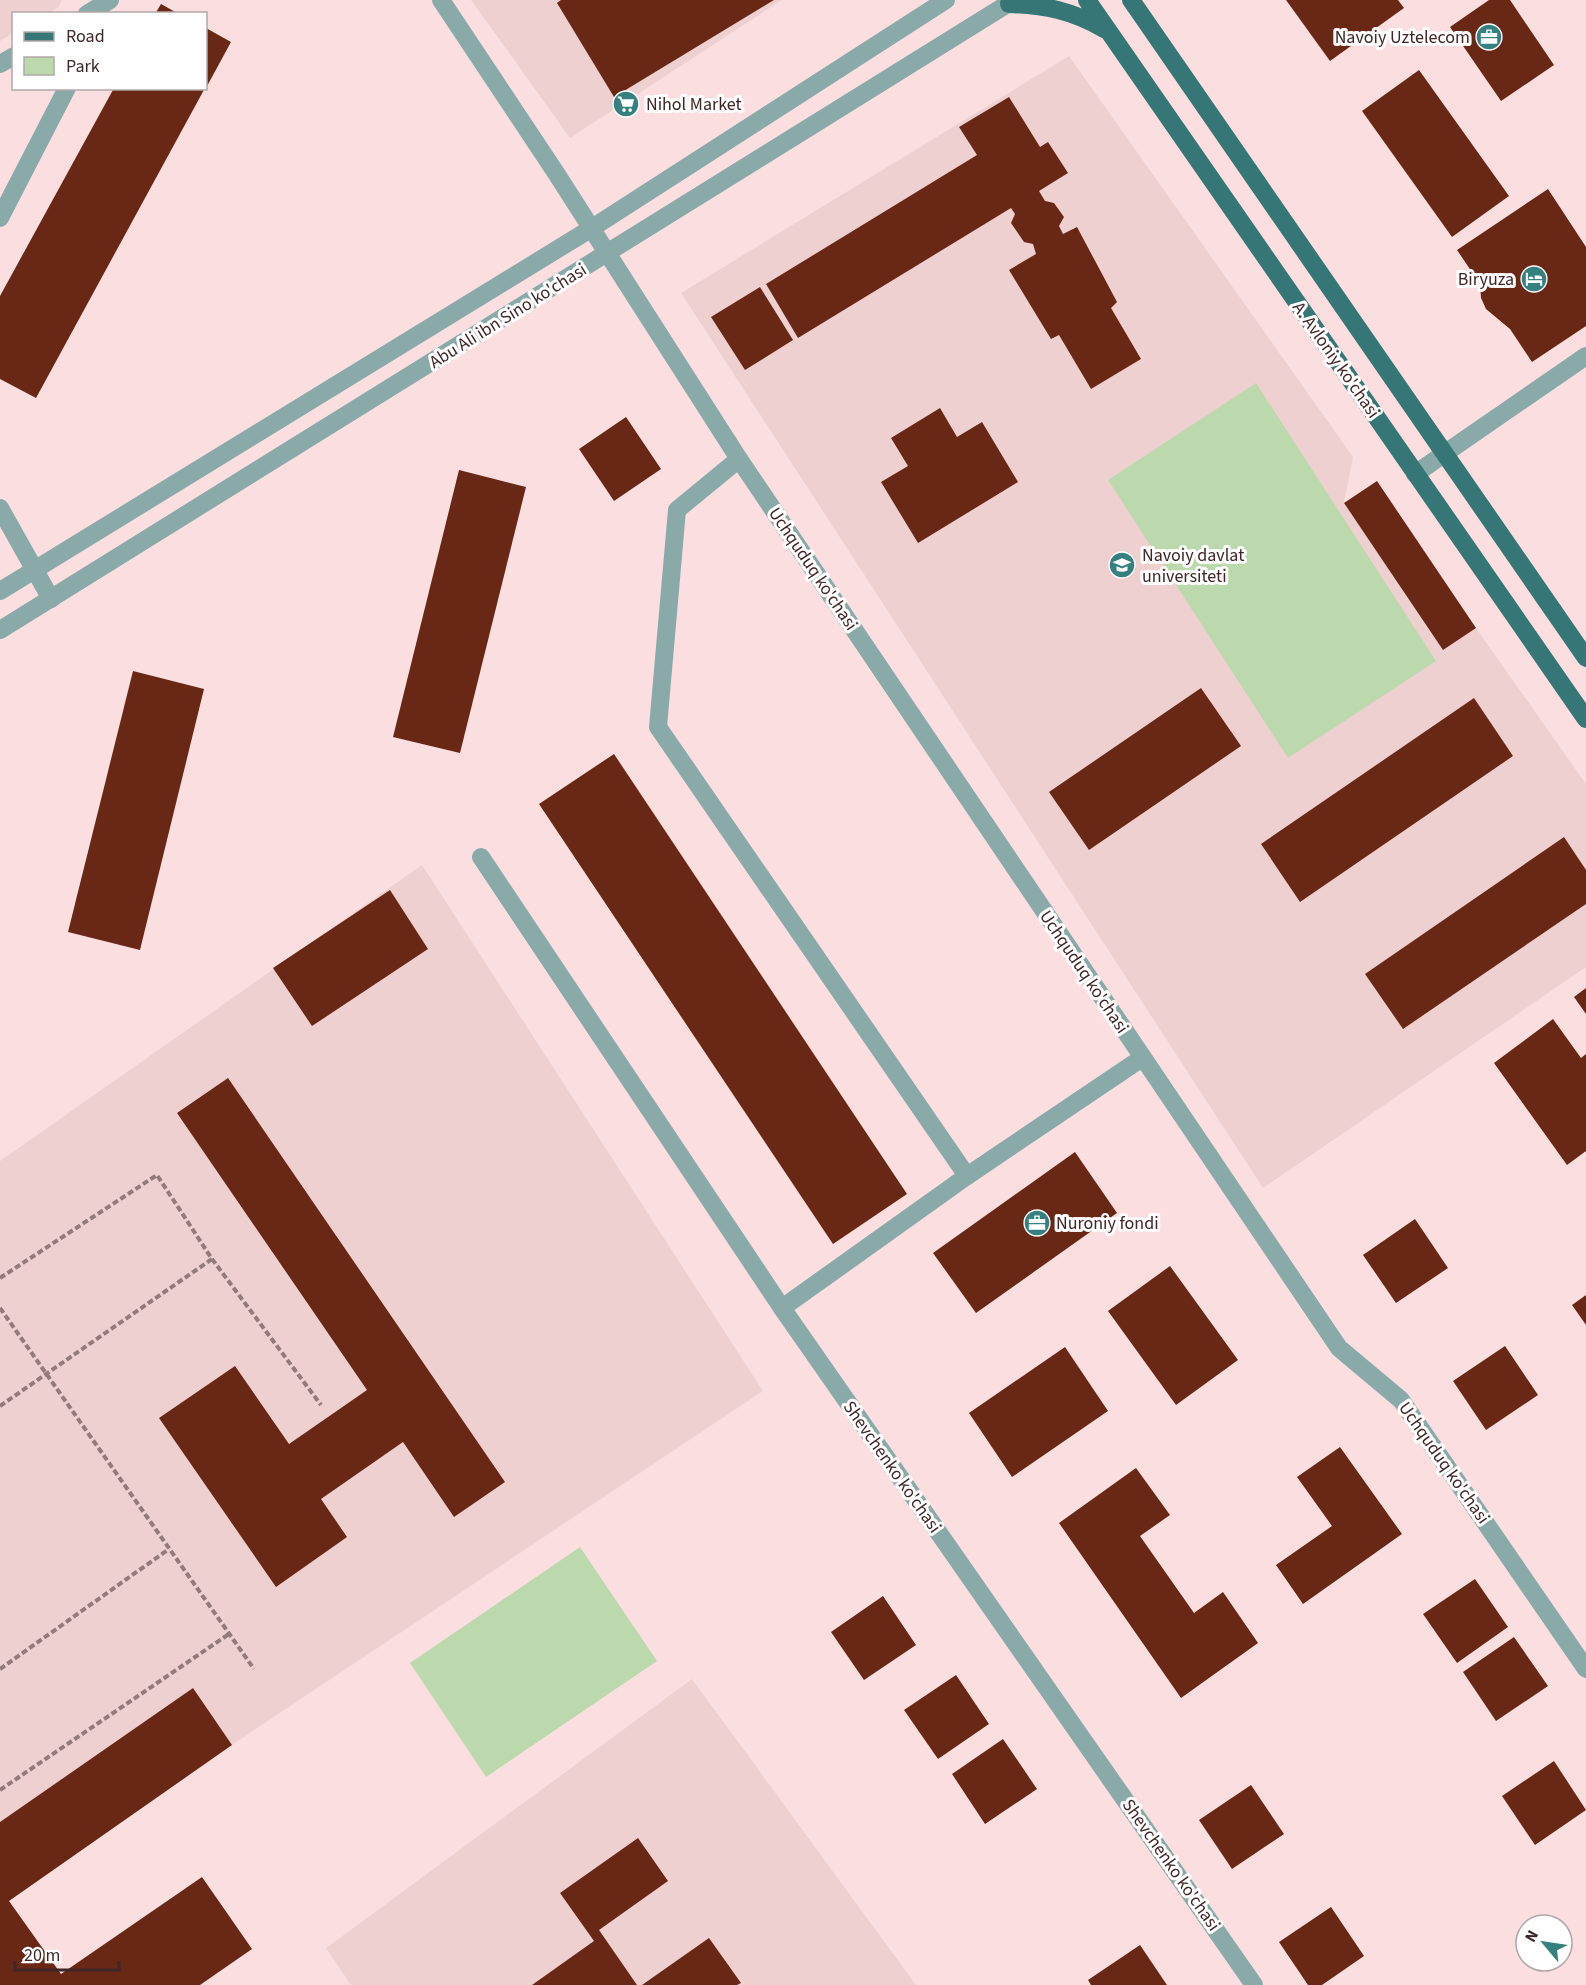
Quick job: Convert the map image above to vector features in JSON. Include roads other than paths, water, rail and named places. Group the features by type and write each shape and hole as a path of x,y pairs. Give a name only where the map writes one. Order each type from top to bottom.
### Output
{"main road":[{"name":"A. Avloniy ko'chasi","path":"1087,0 1586,719"},
{"path":"1012,2 1058,9 1078,15 1109,32"},
{"name":"A. Avloniy ko'chasi","path":"1138,4 1444,454 1586,658"}],"street":[{"path":"90,12 111,0"},
{"name":"Uchquduq ko'chasi","path":"441,0 739,459 1339,1348 1401,1400 1586,1669"},
{"name":"Abu Ali ibn Sino ko'chasi","path":"0,591 591,228 946,0"},
{"name":"Abu Ali ibn Sino ko'chasi","path":"0,630 1012,2"},
{"path":"0,218 66,90"},
{"path":"1415,474 1586,356"},
{"path":"739,459 677,510 658,728 966,1176"},
{"path":"0,508 51,599"},
{"name":"Shevchenko ko'chasi","path":"481,857 782,1308 1254,1985"},
{"path":"782,1308 966,1176 1142,1058"}],"place":[{"name":"Navoiy Uztelecom","path":"1489,37"},
{"name":"Nihol Market","path":"626,104"},
{"name":"Biryuza","path":"1534,279"},
{"name":"Navoiy davlat universiteti","path":"1122,565"},
{"name":"Nuroniy fondi","path":"1037,1223"}]}
